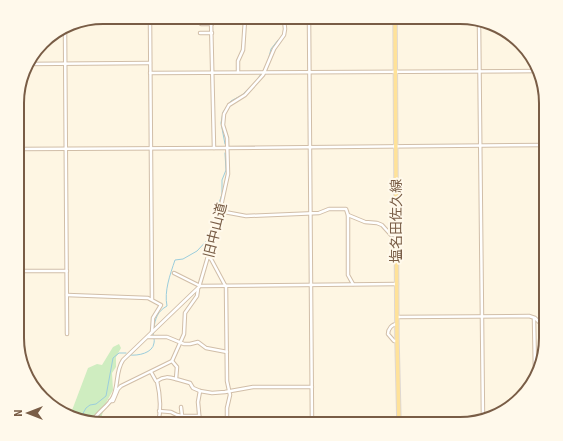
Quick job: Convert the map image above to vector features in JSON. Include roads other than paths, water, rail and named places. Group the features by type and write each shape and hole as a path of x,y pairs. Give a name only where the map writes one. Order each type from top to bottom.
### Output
{"main road":[{"name":"塩名田佐久線","path":"395,24 399,417"}],"street":[{"path":"150,24 152,299"},
{"path":"211,24 214,148"},
{"path":"238,72 238,61 243,50 245,24"},
{"name":"旧中山道","path":"172,361 184,334 185,313 198,293 216,229 228,174 227,138 223,122 224,114 228,107 233,102 245,95 264,73 272,52 284,35 284,24"},
{"path":"309,24 312,417"},
{"path":"479,27 483,414"},
{"path":"200,33 212,33"},
{"path":"65,34 67,334"},
{"path":"35,64 150,63"},
{"path":"150,73 532,71"},
{"path":"24,148 539,145"},
{"path":"219,211 246,216 319,213 329,209 347,210 348,275 353,284"},
{"path":"348,215 365,222 382,225 390,235 396,235"},
{"path":"208,257 211,259 226,285 227,381 230,391 227,417"},
{"path":"24,271 67,271"},
{"path":"174,273 199,287 226,285 397,284"},
{"path":"110,401 116,389 118,372 122,362 130,352 148,337 199,287"},
{"path":"67,295 152,299 161,305 153,318 152,332"},
{"path":"397,317 529,316 539,323"},
{"path":"534,318 535,364"},
{"path":"397,324 394,324 389,329 388,334 394,341 397,341"},
{"path":"148,337 170,337 180,343 190,344 198,342 206,348 227,352"},
{"path":"95,417 110,401 113,401 120,386 172,361 177,367 176,379"},
{"path":"151,372 157,381 160,411 159,417"},
{"path":"157,381 168,377 190,383 192,388 200,391 220,393 253,387 312,386"},
{"path":"160,411 171,412 182,416 199,416 198,402 200,391"},
{"path":"181,407 182,416"}],"waterway":[{"path":"269,57 271,49 278,40"},
{"path":"257,80 261,74"},
{"path":"225,144 221,123 223,112 231,101 242,95 253,84"},
{"path":"154,328 158,315 161,310 167,306 166,295 169,277 175,260 183,259 197,251 212,235 222,194 222,180 226,170 225,153"},
{"path":"130,355 141,354 151,349 154,342 153,333"},
{"path":"83,414 86,408 90,405 96,404 106,396 113,358 119,353 126,353"}]}
